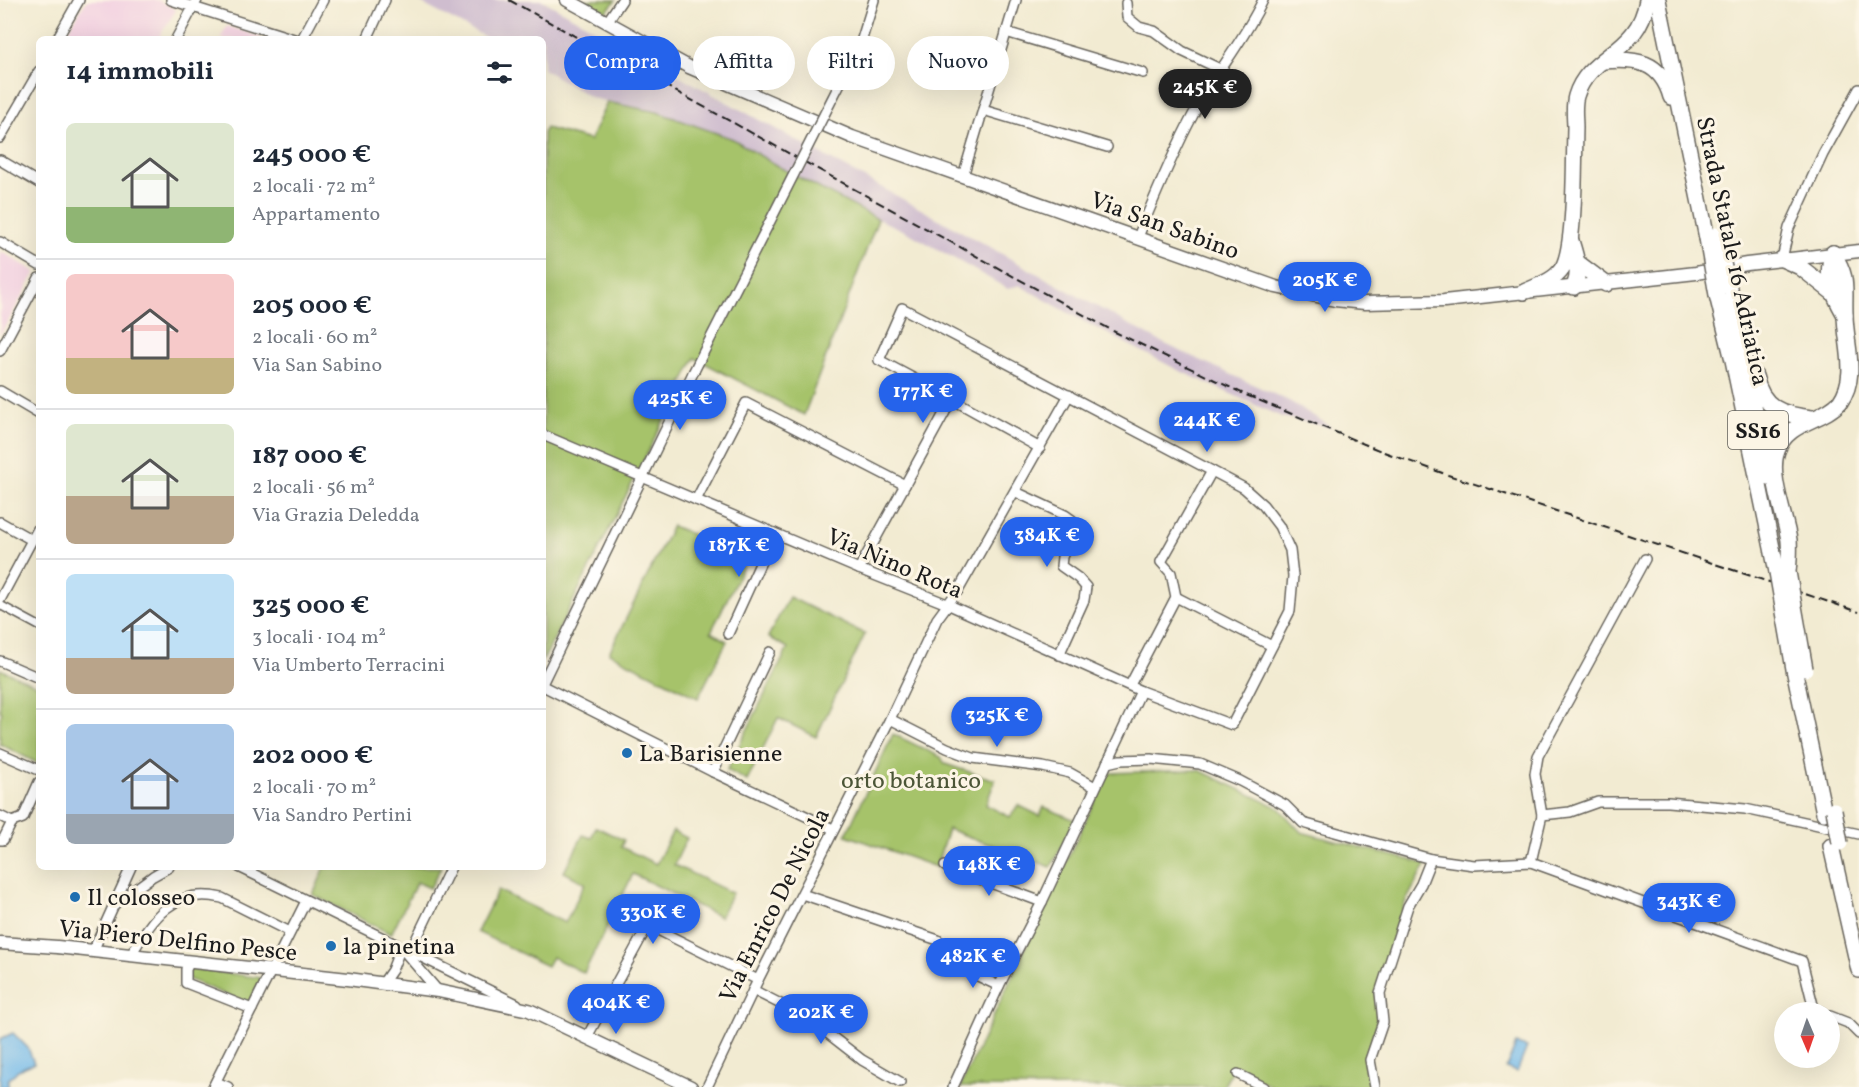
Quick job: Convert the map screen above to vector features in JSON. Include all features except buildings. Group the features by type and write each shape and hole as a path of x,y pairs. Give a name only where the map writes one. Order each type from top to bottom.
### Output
{"highway":[{"path":"1574,287 1578,278 1571,265 1576,97 1587,73 1625,44 1634,34 1641,23 1647,0"},
{"name":"Strada Statale 16 Adriatica","path":"1658,0 1723,291 1733,360 1783,572 1799,669 1836,844 1859,970"},
{"name":"Strada Statale 16 Adriatica","path":"1667,0 1709,233"},
{"path":"1603,61 1628,59 1640,62 1651,67 1666,83 1693,205 1709,233"},
{"path":"1783,572 1789,543 1775,473 1774,461 1777,451 1788,434 1839,403 1849,388 1853,368 1845,315 1839,292 1828,270 1833,253"},
{"path":"1782,259 1800,267 1839,292"},
{"path":"1524,292 1554,277 1571,265"},
{"path":"1571,265 1606,284"},
{"path":"1839,292 1859,274"},
{"path":"1723,291 1743,317 1761,394 1780,412 1812,418"},
{"name":"Strada Statale 16 Adriatica","path":"1836,844 1859,924"}],"street":[{"path":"59,36 80,0"},
{"path":"171,0 195,4 286,36"},
{"path":"304,36 323,0"},
{"path":"369,36 385,0"},
{"name":"Via San Sabino","path":"567,0 689,67 852,137 1276,287 1335,300 1395,304 1444,301 1606,284 1782,259 1859,251"},
{"path":"607,22 622,0"},
{"path":"546,678 693,373 861,42 874,0"},
{"path":"963,176 1017,0"},
{"path":"1138,237 1194,112 1222,70 1263,0"},
{"path":"1126,3 1127,17 1138,27 1154,32 1182,51 1222,70"},
{"path":"178,36 195,4"},
{"path":"1006,32 1143,74"},
{"path":"0,138 36,79"},
{"path":"1782,259 1789,228 1823,154 1859,90"},
{"path":"983,110 1107,147"},
{"path":"0,160 36,181"},
{"path":"0,242 36,263"},
{"path":"0,351 36,284"},
{"path":"1040,448 879,360 902,308 1244,488 1263,505 1279,526 1290,550 1293,576 1290,611 1272,646 1176,597"},
{"path":"0,391 36,412"},
{"name":"Via Enrico De Nicola","path":"707,1087 753,990 890,719 937,619 959,589 1069,395"},
{"path":"859,569 952,399"},
{"path":"696,500 746,403 905,485"},
{"name":"Via Nino Rota","path":"546,436 947,604 1130,685 1141,692 1232,725 1272,646"},
{"path":"1130,685 1176,597 1171,573 1161,562 1212,471"},
{"path":"1016,492 1072,520 1074,529 1062,557 1061,566 1086,586 1084,600 1059,655"},
{"path":"0,522 35,544 0,603 36,624"},
{"path":"728,634 774,533"},
{"path":"1531,862 1542,815 1535,774 1538,756 1645,559"},
{"path":"714,772 770,652"},
{"path":"0,661 36,677"},
{"path":"546,686 714,772 834,829"},
{"path":"953,1087 1141,692"},
{"path":"890,719 972,758 1043,767 1070,773 1095,787"},
{"path":"0,753 36,769"},
{"path":"1107,763 1120,760 1151,759 1200,764 1240,781 1285,805 1303,824 1431,859 1474,865 1531,862 1802,961 1812,1002"},
{"path":"0,840 3,840 12,822 23,818 36,789"},
{"path":"1542,815 1570,812 1598,801 1679,802 1745,809 1859,834"},
{"path":"0,816 12,822"},
{"path":"1375,1087 1370,1060 1383,1022 1380,993 1408,906 1421,884 1431,859"},
{"path":"945,866 1042,902"},
{"path":"93,951 127,870"},
{"path":"113,906 164,870"},
{"path":"245,870 530,1010"},
{"path":"410,952 451,870"},
{"path":"802,894 938,940"},
{"path":"130,955 162,910 179,900 195,896 211,895 222,898 290,932"},
{"path":"228,1087 214,1084 306,901"},
{"path":"587,1037 648,925 758,980"},
{"name":"Via Piero Delfino Pesce","path":"0,943 382,983 438,991 530,1010 691,1087"},
{"path":"382,983 392,970 401,947"},
{"path":"401,947 438,991"},
{"path":"190,962 186,969 186,983 252,1009"},
{"path":"959,967 999,987"},
{"path":"753,990 808,1018 862,1060 900,1082"},
{"path":"1840,1020 1848,1023 1859,1034"},
{"path":"1238,1074 1263,1087"}],"shaded area":[{"path":"87,0 158,0 176,10 160,36 65,36"},
{"path":"415,0 542,0 607,36 564,36 564,81 546,71 546,36 483,36"},
{"path":"227,26 258,36 222,36"},
{"path":"681,77 693,83 693,90 705,90 1163,343 1291,402 1333,428 1282,417 1178,370 1019,285 1008,289 909,233 779,167 733,139 657,112 592,98 578,90 681,90"},
{"path":"0,251 36,272 0,335"}],"green space":[{"path":"585,0 616,0 606,12"},
{"path":"607,102 657,112 733,139 779,167 878,219 804,415 695,358 546,655 546,128 590,140"},
{"path":"672,526 748,557 711,632 727,641 698,698 609,653"},
{"path":"789,597 865,634 816,737 778,718 747,781 727,770 788,648 768,637"},
{"path":"0,669 36,685 36,762 0,744 2,712 0,711"},
{"name":"orto botanico","path":"893,734 941,757 945,764 995,780 986,805 1010,817 1018,805 1040,816 1044,807 1075,820 1051,867 948,829 936,867 846,835"},
{"path":"1199,770 1279,808 1301,832 1426,864 1405,903 1376,991 1379,1021 1365,1061 1370,1087 1273,1087 1234,1068 1223,1087 960,1087 1108,773"},
{"path":"596,827 624,840 621,847 656,864 673,831 687,838 674,865 732,893 720,917 633,874 584,973 552,957 547,966 477,932 498,890 565,923 585,883 564,872 583,835 591,838"},
{"path":"324,870 439,870 430,888 417,882 391,934 313,895"},
{"path":"190,968 262,978 248,1004 188,979"}],"water":[{"path":"13,1033 28,1048 34,1063 18,1070 8,1080 8,1087 0,1087 0,1039"},
{"path":"1516,1044 1527,1047 1517,1072 1506,1068"}],"railway":[{"path":"509,0 1115,332 1246,395 1381,451 1448,475 1859,612"}],"place":[{"name":"La Barisienne","path":"627,753"},
{"name":"Il colosseo","path":"75,897"},
{"name":"la pinetina","path":"331,946"}]}
